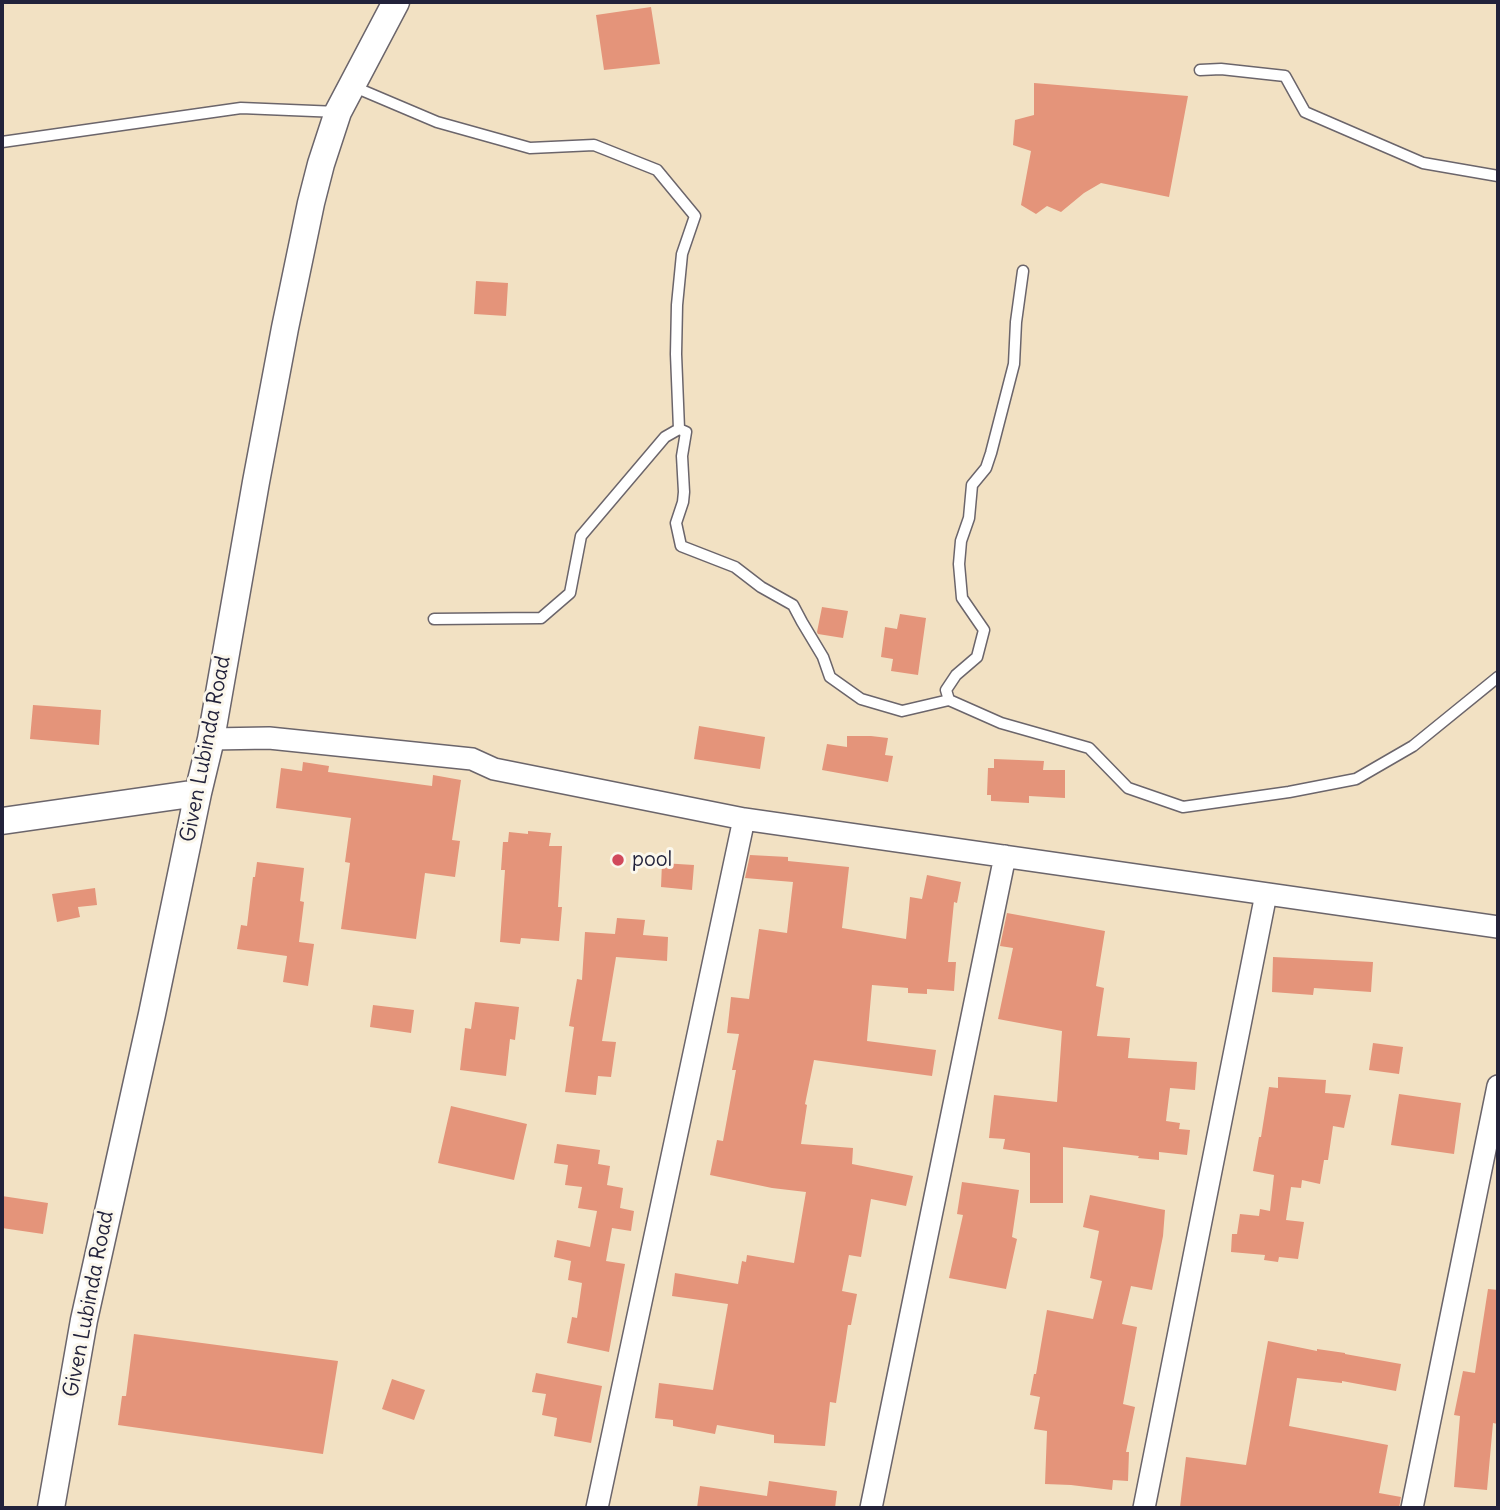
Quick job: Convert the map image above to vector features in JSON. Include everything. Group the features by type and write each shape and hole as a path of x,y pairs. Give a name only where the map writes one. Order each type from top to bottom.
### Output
{"street":[{"name":"Given Lubinda Road","path":"51,1508 84,1320 211,739 288,316 321,164 338,112 396,2"},
{"path":"211,739 269,738 472,759 494,769 744,819 1498,927"},
{"path":"2,821 198,793"},
{"path":"597,1508 744,819"},
{"path":"871,1508 1005,856"},
{"path":"1144,1508 1266,894"},
{"path":"1412,1508 1498,1086"}],"lane":[{"path":"1199,70 1220,69 1285,76 1305,113 1423,163 1498,176"},
{"path":"352,86 437,122 479,135 530,148 594,145 657,170 695,216 682,254 677,305 679,429"},
{"path":"2,142 241,108 338,112"},
{"path":"949,700 946,690 956,675 977,657 984,630 962,598 959,564 961,541 969,518 972,485 986,468 1014,364 1023,271"},
{"path":"434,619 541,618 570,593 581,536 664,437 679,429"},
{"path":"679,429 686,432 682,456 683,502 676,523 681,546 735,567 761,587 793,605 823,657 830,677 861,699 902,711 949,700 1001,723 1089,748 1128,788 1183,807 1289,792 1356,779 1412,746 1498,677"}],"building":[{"path":"651,7 660,64 604,70 596,15"},
{"path":"1034,83 1188,96 1169,197 1101,183 1061,212 1047,206 1036,214 1021,205 1031,151 1013,145 1015,120 1034,115"},
{"path":"476,281 508,283 506,316 474,314"},
{"path":"822,607 848,611 843,638 818,634"},
{"path":"900,614 926,618 918,675 891,671 893,659 881,657 885,627 897,629"},
{"path":"33,705 101,710 99,745 30,739"},
{"path":"699,726 765,737 760,769 694,759"},
{"path":"847,736 888,738 885,755 893,756 888,782 822,770 827,744 847,747"},
{"path":"994,759 1044,761 1043,770 1065,770 1065,798 1029,796 1029,803 991,801 991,795 987,795 988,768 994,768"},
{"path":"303,762 329,766 328,772 432,786 433,775 461,780 452,840 460,841 455,877 425,873 416,939 341,929 350,863 345,862 351,818 276,808 281,768 302,771"},
{"path":"528,831 551,833 549,846 562,846 559,941 521,938 520,944 500,942 505,870 501,870 503,842 508,842 509,832 528,834"},
{"path":"750,855 788,857 788,861 849,867 842,928 906,939 910,897 922,899 927,875 961,882 957,903 954,902 948,962 956,962 954,991 927,989 927,994 908,993 908,988 872,985 867,1041 936,1050 932,1076 814,1060 805,1104 801,1144 853,1148 852,1164 913,1176 906,1206 871,1199 861,1257 849,1255 842,1291 857,1294 851,1325 848,1325 836,1403 830,1402 825,1446 774,1443 774,1435 717,1425 715,1434 673,1426 673,1420 655,1418 659,1383 713,1390 728,1304 672,1296 675,1273 738,1284 742,1261 746,1262 747,1255 794,1263 806,1192 710,1175 717,1140 723,1141 736,1070 732,1070 739,1034 727,1033 731,997 749,999 759,929 787,933 793,882 745,878"},
{"path":"257,862 304,868 300,901 304,902 299,942 314,944 308,986 283,982 287,956 237,949 241,925 247,926"},
{"path":"662,863 694,865 692,890 661,887"},
{"path":"95,888 97,905 78,907 80,917 57,922 52,894"},
{"path":"1007,913 1105,931 1096,986 1104,988 1097,1036 1130,1038 1128,1058 1197,1062 1195,1090 1170,1088 1166,1121 1180,1123 1179,1129 1190,1130 1187,1155 1159,1152 1159,1160 1063,1147 1063,1203 1030,1203 1030,1153 1003,1149 1005,1139 989,1138 994,1095 1057,1102 1062,1031 998,1019 1013,948 1000,946"},
{"path":"617,918 645,920 643,935 668,937 667,961 616,957 602,1041 616,1042 611,1077 598,1076 596,1095 565,1092 574,1027 569,1026 577,979 582,980 585,932 615,934"},
{"path":"1273,957 1373,962 1371,992 1314,988 1313,995 1272,992"},
{"path":"475,1002 519,1007 515,1040 510,1039 506,1076 460,1070 465,1028 471,1029"},
{"path":"373,1005 414,1010 411,1033 370,1027"},
{"path":"1373,1043 1403,1047 1399,1074 1369,1070"},
{"path":"1278,1077 1326,1080 1325,1093 1351,1095 1344,1128 1333,1126 1328,1160 1324,1160 1320,1184 1302,1180 1301,1188 1291,1187 1286,1220 1304,1222 1298,1259 1279,1257 1278,1262 1264,1260 1265,1255 1231,1252 1232,1234 1237,1234 1240,1214 1259,1216 1260,1209 1270,1211 1274,1175 1253,1171 1269,1087 1278,1088"},
{"path":"1399,1094 1461,1103 1454,1154 1391,1145"},
{"path":"451,1106 527,1124 514,1180 438,1163"},
{"path":"557,1144 600,1150 598,1164 610,1166 607,1185 623,1188 620,1208 634,1211 631,1231 612,1228 606,1261 625,1264 609,1352 567,1343 572,1317 577,1318 582,1283 568,1280 571,1261 554,1257 557,1240 590,1247 597,1211 578,1208 582,1187 565,1185 568,1165 554,1163"},
{"path":"962,1182 1019,1190 1012,1237 1017,1239 1006,1289 949,1278 963,1215 957,1214"},
{"path":"1090,1195 1165,1210 1163,1236 1152,1290 1131,1286 1122,1324 1137,1327 1123,1404 1135,1407 1126,1452 1129,1452 1128,1481 1113,1480 1112,1490 1045,1484 1047,1431 1034,1429 1040,1397 1030,1395 1047,1310 1093,1319 1102,1281 1090,1278 1099,1231 1083,1227"},
{"path":"2,1196 48,1203 43,1234 2,1228"},
{"path":"1488,1289 1498,1290 1498,1424 1493,1423 1487,1490 1454,1487 1460,1416 1454,1415 1463,1371 1475,1373"},
{"path":"134,1334 338,1361 323,1454 118,1425 122,1396 126,1396"},
{"path":"1268,1341 1401,1364 1396,1391 1342,1381 1297,1378 1289,1426 1388,1445 1379,1493 1401,1497 1399,1508 1180,1507 1186,1457 1246,1465"},
{"path":"536,1373 602,1386 591,1443 554,1436 557,1418 542,1415 546,1394 532,1392"},
{"path":"392,1379 425,1390 414,1420 382,1409"},
{"path":"769,1481 837,1491 835,1508 697,1508 700,1486 767,1496"}],"place":[{"name":"pool","path":"618,860"}]}
